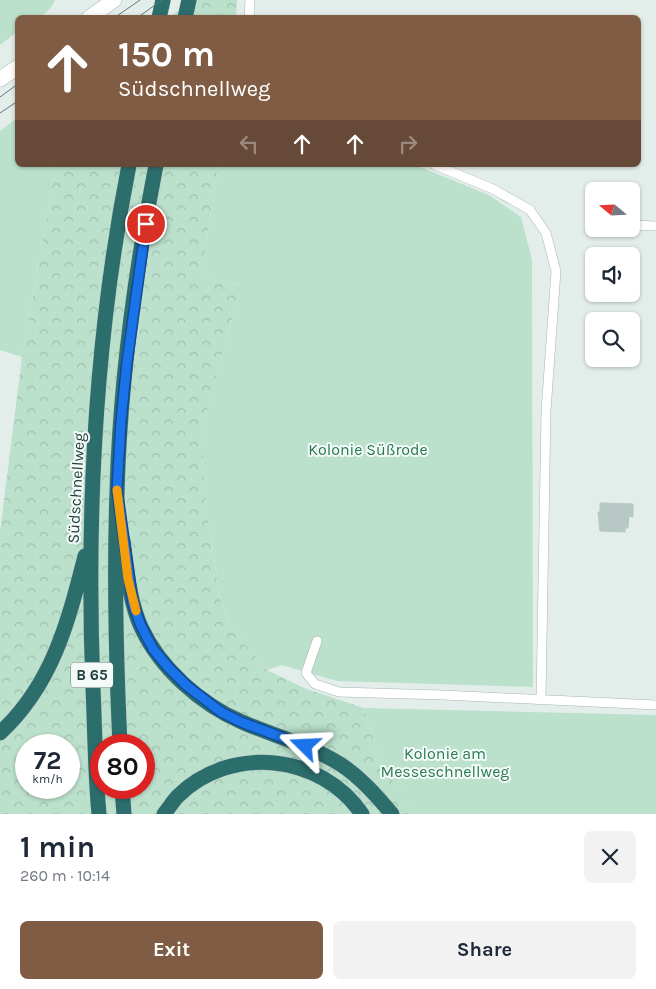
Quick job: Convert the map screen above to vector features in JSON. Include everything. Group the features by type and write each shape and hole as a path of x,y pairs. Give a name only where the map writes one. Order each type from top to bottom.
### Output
{"highway":[{"path":"160,15 163,0"},
{"path":"186,15 189,0"},
{"name":"Südschnellweg","path":"99,814 92,653 90,535 103,341 129,167"},
{"name":"B 65","path":"120,734 116,657 117,490 121,421 140,259 156,167"},
{"path":"117,490 133,604 149,641 168,667 199,696 221,712 241,722 305,746 340,764 357,776 392,814"},
{"path":"0,733 11,723 32,697 57,652 68,621 90,535"},
{"path":"164,814 178,796 194,783 226,767 246,762 267,762 307,770 343,791 362,814"},
{"path":"123,799 124,814"}],"main road":[{"path":"93,15 114,0"},
{"path":"0,79 15,69"}],"lane":[{"path":"249,15 250,0"},
{"path":"440,167 493,189 530,210 546,233 556,271 546,411 541,699"},
{"path":"640,225 656,226"},
{"path":"317,641 306,673 315,684 339,692 541,699 656,706"}],"green space":[{"path":"0,0 55,0 52,6 42,15 15,15 15,34 0,45"},
{"path":"195,0 237,0 236,15 172,15"},
{"path":"15,120 15,167 56,167 22,357 0,350 0,131"},
{"path":"56,167 218,167 201,278 241,285 202,429 206,507 220,597 231,628 267,670 304,688 364,708 382,767 418,814 0,814 0,532 22,357"},
{"name":"Kolonie Süßrode","path":"218,167 420,167 489,195 521,217 532,260 533,687 337,681 282,665 267,670 231,628 220,596 206,507 202,429 241,285 201,278"},
{"name":"Kolonie am Messeschnellweg","path":"364,708 656,715 656,814 418,814 382,767"}],"building":[{"path":"600,503 633,504 633,517 629,516 628,528 625,528 625,532 600,531 598,512 600,512"}],"tram line":[{"path":"118,15 140,0"},
{"path":"141,15 162,0"},
{"path":"0,97 15,86"},
{"path":"0,113 15,103"}],"slow traffic":[{"path":"117,490 128,579 136,611"}],"route":[{"path":"146,224 127,362 117,490 133,604 141,626 153,649 187,686 221,712 241,722 305,746"}]}
